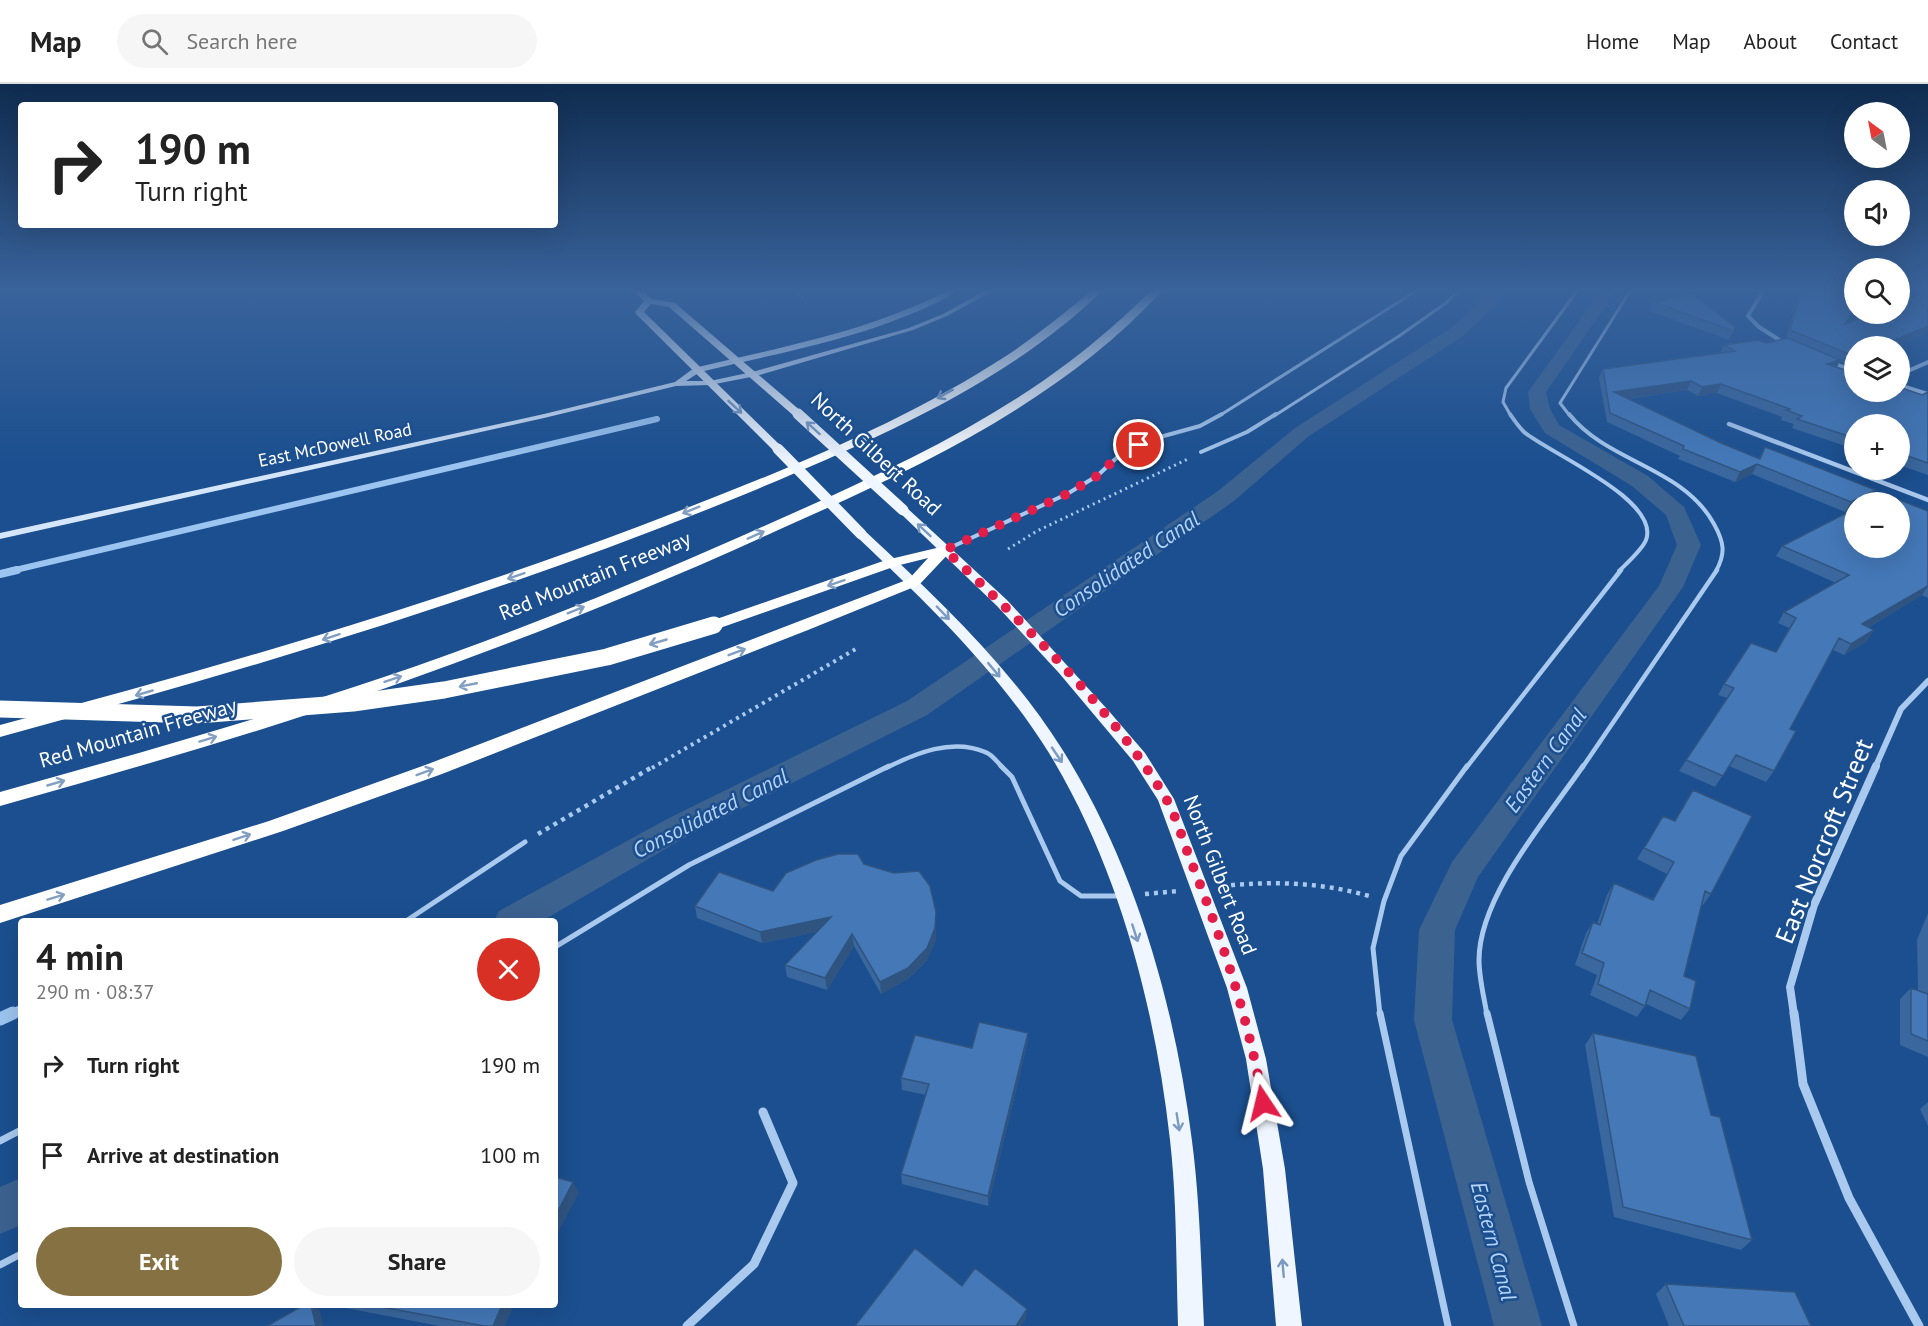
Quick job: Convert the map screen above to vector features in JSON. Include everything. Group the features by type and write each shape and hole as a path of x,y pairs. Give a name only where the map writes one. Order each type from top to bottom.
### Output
{"highway":[{"name":"Red Mountain Freeway","path":"0,730 234,668 611,543 739,491 898,420 1008,359 1021,349"},
{"name":"Red Mountain Freeway","path":"0,799 152,756 392,679 507,638 728,548 867,486 1008,410 1056,379 1095,349"},
{"path":"0,709 197,714 352,703 444,690 607,657 714,625 891,563 945,550"},
{"path":"0,914 254,833 435,769 914,582 945,550"}],"main road":[{"path":"677,349 964,634 1024,706 1068,770 1114,868 1155,995 1171,1074 1181,1142 1191,1326"},
{"name":"North Gilbert Road","path":"724,349 798,414 1002,603 1125,739 1166,799 1202,889 1237,988 1256,1059 1274,1169 1289,1326"},
{"name":"East McDowell Road","path":"676,384 698,370 780,349"},
{"name":"East McDowell Road","path":"0,536 544,416 676,384 710,383 753,374 841,349"}],"street":[{"path":"1824,361 1844,368"},
{"path":"1910,370 1928,362"},
{"path":"1910,388 1928,394"},
{"path":"1729,424 1928,500"},
{"name":"East Norcroft Street","path":"1920,1326 1850,1198 1803,1084 1790,987 1814,904 1901,709 1928,681"},
{"path":"687,1326 754,1264 793,1183 763,1112"}],"lane":[{"path":"945,550 1067,494 1097,476 1123,452 1160,436 1200,426 1214,419 1325,349"},
{"path":"1202,452 1247,432 1379,349"},
{"path":"1448,1326 1381,1020 1373,948 1384,901 1401,856 1432,811 1606,587 1646,540 1647,525 1638,508 1622,494 1524,432 1510,415 1503,402 1506,388 1535,349"},
{"path":"1574,1326 1529,1182 1488,1024 1479,959 1488,913 1506,876 1708,585 1718,567 1724,547 1716,523 1699,503 1675,483 1577,426 1560,403 1594,349"},
{"path":"558,945 689,865 903,759 950,745 987,752 1011,777 1060,881 1081,896 1123,896"},
{"path":"411,918 525,842"},
{"path":"0,1141 18,1132"},
{"path":"0,1265 18,1256"}],"path":[{"path":"1008,549 1037,531 1202,452"},
{"path":"525,842 859,647"},
{"path":"1123,896 1260,881 1308,883 1351,890 1384,901"}],"building":[{"path":"1731,349 1814,349 1840,360 1827,364 1844,370 1844,402 1910,402 1910,391 1922,395 1928,392 1928,463 1910,457 1910,414 1844,414 1844,435 1797,419 1802,416 1786,410 1790,409 1721,384 1702,387 1691,381 1614,392 1760,459 1765,447 1844,478 1844,480 1850,480 1876,490 1844,492 1844,499 1757,464 1740,472 1683,449 1684,446 1610,413 1603,369 1735,351"},
{"path":"1910,504 1928,511 1928,586 1862,624 1874,630 1851,644 1839,638 1790,729 1796,731 1774,771 1736,755 1723,776 1686,760 1734,688 1724,684 1751,643 1776,652 1796,618 1784,612 1849,575 1782,546 1844,514 1844,558 1910,558"},
{"path":"1693,790 1752,816 1711,894 1705,891 1684,976 1696,981 1690,1009 1650,990 1645,1006 1598,984 1604,963 1582,953 1593,922 1600,925 1614,883 1653,900 1674,862 1644,848 1663,816 1675,821"},
{"path":"838,854 858,854 864,864 894,873 919,871 930,886 936,912 935,928 927,948 908,968 880,982 852,934 825,978 785,965 831,917 760,932 695,906 719,872 773,891 786,873 816,860"},
{"path":"1911,988 1928,994 1928,1041 1911,1034"},
{"path":"979,1022 1028,1033 988,1196 901,1174 929,1084 901,1078 915,1035 972,1048"},
{"path":"1593,1033 1696,1056 1711,1115 1720,1117 1752,1240 1623,1207"},
{"path":"558,1178 573,1182 558,1211"},
{"path":"915,1248 962,1286 975,1268 1027,1309 1016,1326 855,1326"},
{"path":"1666,1284 1795,1292 1811,1326 1684,1326"},
{"path":"299,1308 312,1308 316,1326 267,1326"},
{"path":"387,1308 501,1308 493,1326"}],"waterway":[{"name":"Consolidated Canal","path":"517,918 680,826 917,708 1226,496 1302,432 1431,349"},
{"name":"Eastern Canal","path":"1518,1326 1433,1020 1437,930 1464,871 1671,587 1689,545 1676,512 1640,481 1552,429 1540,409 1537,392 1568,349"},
{"path":"11,571 657,419"},
{"path":"0,574 17,570"},
{"path":"9,1015 18,1011"},
{"path":"0,1019 13,1013"},
{"name":"Consolidated Canal","path":"0,1212 18,1202"}],"route":[{"path":"1139,445 1123,452 1097,476 1067,494 945,550 1002,603 1103,713 1139,757 1166,799 1202,889 1237,988 1256,1059 1263,1103"}]}
